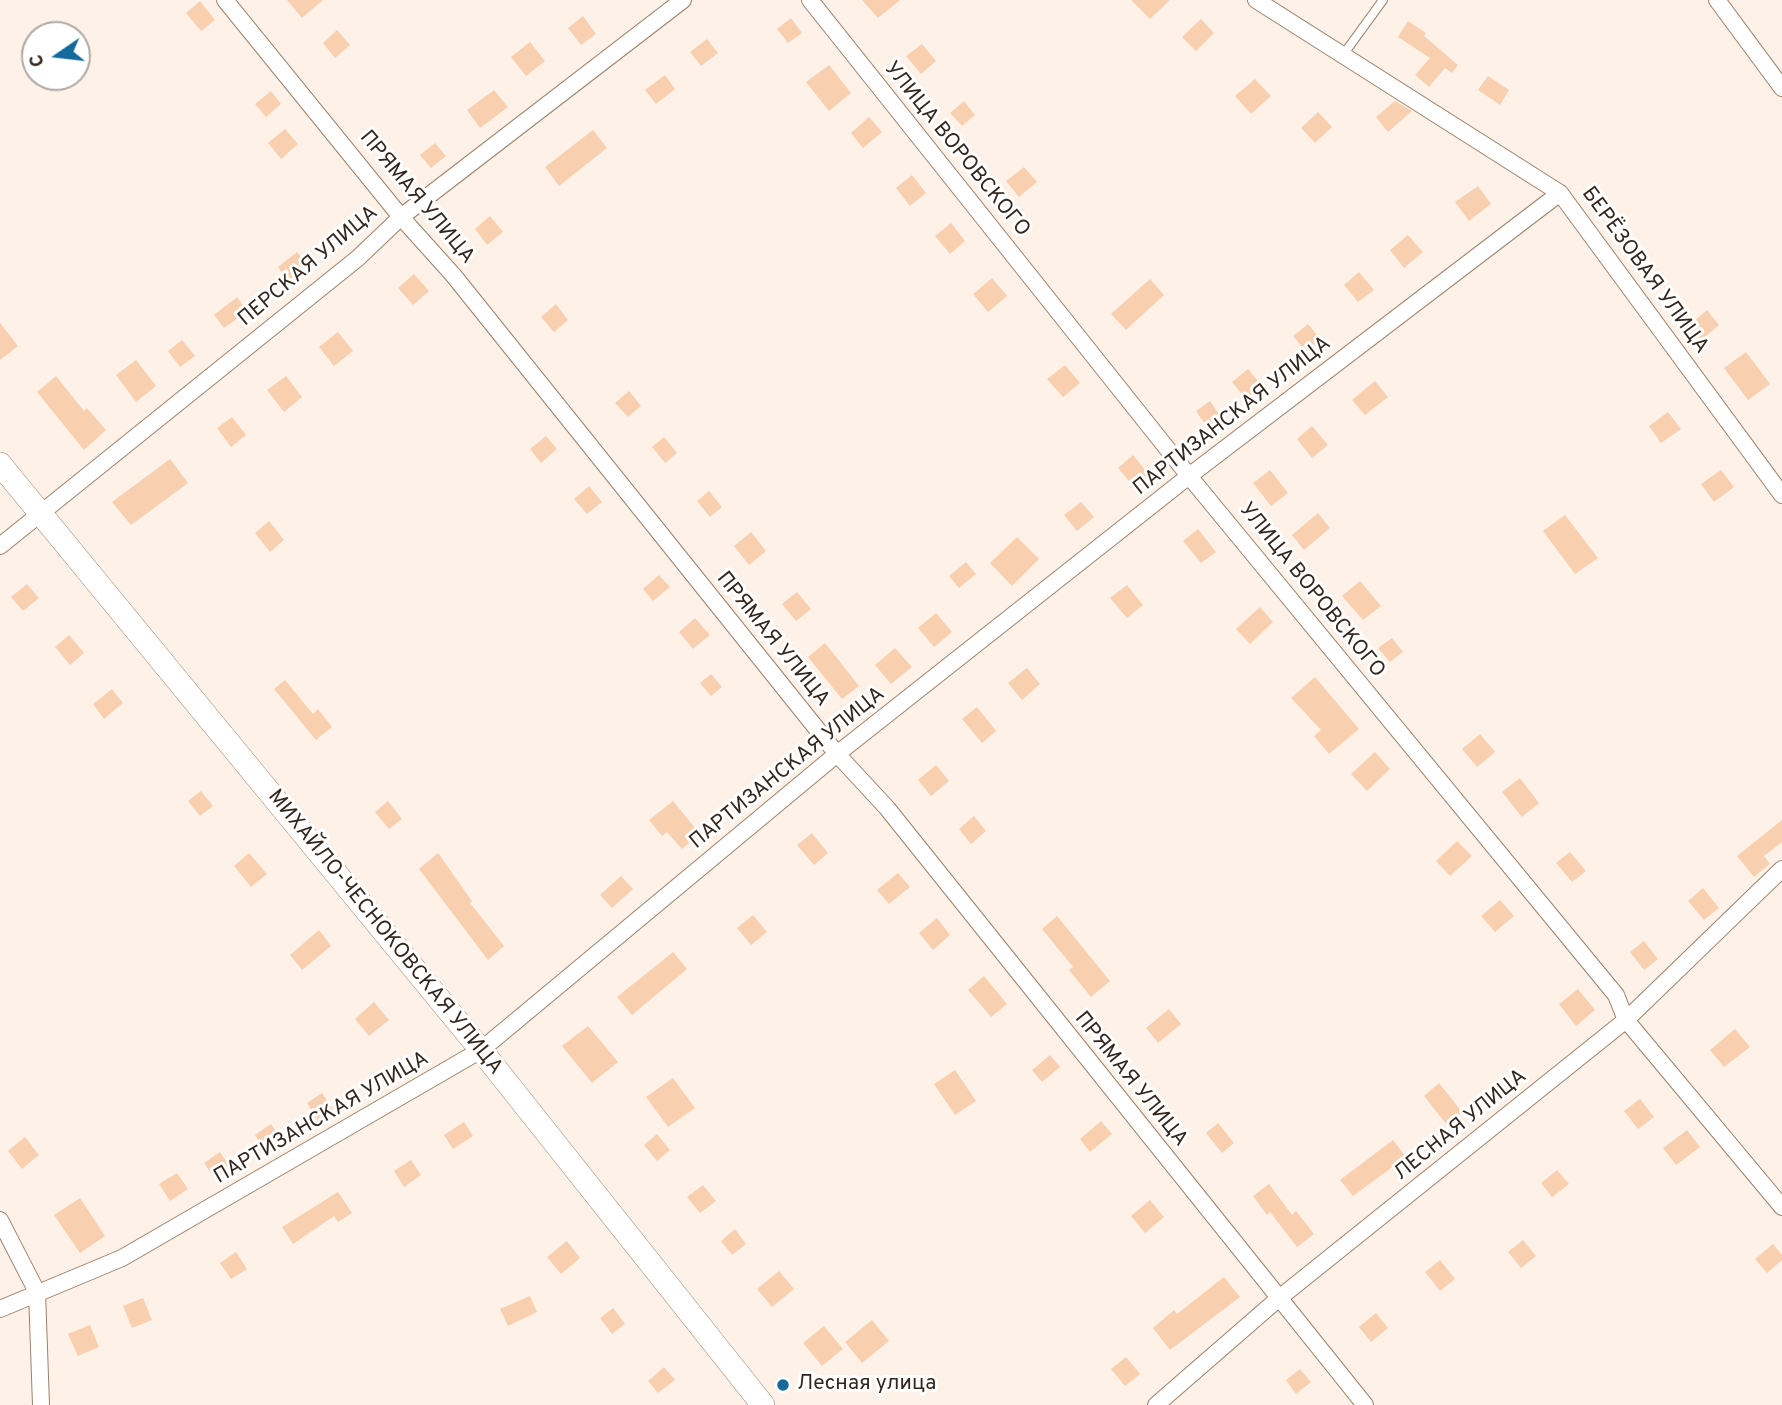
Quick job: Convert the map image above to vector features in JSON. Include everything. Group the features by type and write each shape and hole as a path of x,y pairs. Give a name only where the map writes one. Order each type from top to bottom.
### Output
{"street":[{"name":"ПРЯМАЯ УЛИЦА","path":"225,0 401,217 454,276 837,754 887,808 1365,1405"},
{"name":"ПЕРСКАЯ УЛИЦА","path":"0,546 358,258 401,217 683,0"},
{"name":"УЛИЦА ВОРОВСКОГО","path":"810,0 1189,476 1616,995 1626,1020 1782,1207"},
{"name":"БЕРЁЗОВАЯ УЛИЦА","path":"1256,0 1560,192 1782,495"},
{"path":"1717,0 1782,88"},
{"name":"ПАРТИЗАНСКАЯ УЛИЦА","path":"0,1309 122,1258 481,1050 837,754 1189,476 1560,192"},
{"name":"МИХАЙЛО-ЧЕСНОКОВСКАЯ УЛИЦА","path":"0,464 481,1050 763,1405"},
{"name":"ЛЕСНАЯ УЛИЦА","path":"1156,1405 1278,1299 1626,1020 1782,869"},
{"path":"0,1220 37,1292 41,1405"}],"lane":[{"path":"1343,55 1383,0"}],"building":[{"path":"287,0 323,0 302,18"},
{"path":"862,0 900,0 878,18"},
{"path":"1131,0 1170,0 1150,19"},
{"path":"200,1 215,20 201,31 186,13"},
{"path":"583,16 596,34 581,45 568,28"},
{"path":"791,18 802,33 788,43 777,29"},
{"path":"1201,19 1214,33 1196,51 1182,37"},
{"path":"1408,21 1426,33 1424,36 1458,65 1452,73 1445,68 1429,87 1415,75 1430,58 1398,37"},
{"path":"337,30 350,45 335,58 323,43"},
{"path":"707,39 718,53 701,66 690,52"},
{"path":"530,42 545,61 526,76 511,57"},
{"path":"922,44 936,61 921,74 906,56"},
{"path":"829,65 851,93 829,111 806,82"},
{"path":"665,75 675,89 656,104 645,90"},
{"path":"1488,76 1509,90 1500,105 1478,90"},
{"path":"1255,79 1271,96 1251,114 1235,96"},
{"path":"494,90 508,107 480,128 467,110"},
{"path":"271,91 281,104 266,117 255,104"},
{"path":"964,101 975,115 962,126 950,113"},
{"path":"1395,101 1412,111 1388,132 1376,117"},
{"path":"1318,112 1332,127 1315,143 1301,128"},
{"path":"869,117 882,132 863,148 851,133"},
{"path":"285,129 298,144 281,159 268,143"},
{"path":"593,130 607,148 559,186 545,167"},
{"path":"435,143 446,156 431,168 420,155"},
{"path":"1024,167 1037,182 1019,197 1006,181"},
{"path":"912,175 926,193 910,206 896,188"},
{"path":"1478,186 1491,204 1469,221 1455,202"},
{"path":"490,216 503,232 487,245 475,229"},
{"path":"951,223 965,241 950,254 935,236"},
{"path":"1408,235 1423,252 1404,268 1390,250"},
{"path":"297,252 308,266 288,281 278,267"},
{"path":"1359,272 1374,290 1358,302 1344,285"},
{"path":"414,274 429,291 413,305 398,288"},
{"path":"992,278 1007,296 988,312 973,294"},
{"path":"1150,279 1164,295 1126,330 1111,314"},
{"path":"237,297 247,311 224,328 214,315"},
{"path":"556,304 568,320 554,332 541,317"},
{"path":"1707,310 1719,325 1700,341 1687,327"},
{"path":"0,323 18,346 0,360"},
{"path":"1308,324 1320,339 1306,352 1293,336"},
{"path":"338,332 353,351 334,366 319,347"},
{"path":"182,340 195,356 180,367 168,351"},
{"path":"1746,352 1770,384 1748,400 1724,368"},
{"path":"136,360 156,386 136,402 116,375"},
{"path":"1065,365 1080,383 1063,397 1047,379"},
{"path":"1248,369 1263,387 1247,400 1232,382"},
{"path":"56,376 84,411 87,408 106,430 84,450 37,392"},
{"path":"286,376 302,397 284,412 267,390"},
{"path":"1375,381 1388,397 1365,415 1352,400"},
{"path":"629,391 641,406 628,417 615,403"},
{"path":"1210,401 1223,420 1209,430 1196,411"},
{"path":"1668,412 1681,429 1661,443 1649,426"},
{"path":"232,417 246,435 231,447 217,428"},
{"path":"1312,426 1328,445 1312,458 1297,439"},
{"path":"546,436 557,449 541,463 530,449"},
{"path":"664,437 677,453 665,463 652,447"},
{"path":"1133,455 1149,475 1134,487 1118,468"},
{"path":"170,459 188,483 131,525 112,502"},
{"path":"1270,470 1288,493 1271,506 1253,483"},
{"path":"1721,470 1734,487 1714,502 1701,484"},
{"path":"589,486 602,502 587,514 574,499"},
{"path":"709,491 722,507 710,517 697,501"},
{"path":"1081,502 1094,517 1077,531 1064,515"},
{"path":"1318,513 1330,528 1304,550 1292,535"},
{"path":"1565,515 1598,558 1575,574 1543,531"},
{"path":"269,521 284,540 270,552 255,533"},
{"path":"1198,529 1216,552 1201,563 1183,541"},
{"path":"751,532 766,551 749,565 734,546"},
{"path":"1017,537 1039,559 1012,586 990,563"},
{"path":"966,562 976,574 959,588 949,576"},
{"path":"659,575 670,587 653,601 643,589"},
{"path":"1360,581 1381,606 1363,620 1342,596"},
{"path":"27,584 39,598 23,611 11,597"},
{"path":"1127,585 1143,605 1127,618 1110,598"},
{"path":"797,592 811,609 796,621 782,604"},
{"path":"1260,607 1273,622 1250,644 1236,629"},
{"path":"936,613 952,632 934,647 918,628"},
{"path":"695,618 710,635 693,649 679,632"},
{"path":"69,635 84,653 70,665 55,647"},
{"path":"1392,638 1403,652 1390,662 1378,648"},
{"path":"825,643 859,686 842,699 808,657"},
{"path":"895,648 912,667 891,684 875,665"},
{"path":"1027,668 1040,684 1022,700 1008,683"},
{"path":"711,674 722,687 711,696 700,683"},
{"path":"1315,677 1359,729 1329,754 1314,736 1321,730 1291,698"},
{"path":"285,680 313,714 318,709 332,727 316,740 274,689"},
{"path":"112,689 123,703 104,719 93,704"},
{"path":"977,707 996,731 982,743 962,719"},
{"path":"1480,734 1495,752 1477,767 1462,749"},
{"path":"1375,752 1390,769 1367,791 1351,774"},
{"path":"936,765 949,781 931,796 918,780"},
{"path":"1520,778 1539,803 1522,817 1502,792"},
{"path":"201,791 213,806 200,816 188,801"},
{"path":"388,801 402,819 389,829 375,812"},
{"path":"673,801 700,834 682,849 667,832 662,836 649,820"},
{"path":"974,816 986,831 971,844 959,829"},
{"path":"1782,820 1782,842 1764,856 1770,864 1754,877 1737,856"},
{"path":"812,833 828,853 814,865 797,845"},
{"path":"1457,841 1472,856 1450,876 1436,861"},
{"path":"1570,852 1586,871 1572,882 1556,863"},
{"path":"249,853 267,874 251,887 234,866"},
{"path":"438,853 472,901 470,903 504,946 488,960 419,869"},
{"path":"898,873 910,887 889,904 877,890"},
{"path":"621,876 633,889 612,908 600,895"},
{"path":"1703,888 1719,908 1704,920 1688,901"},
{"path":"1500,900 1514,916 1495,932 1481,916"},
{"path":"753,915 767,932 751,945 737,928"},
{"path":"1057,916 1110,981 1091,997 1069,970 1073,967 1042,929"},
{"path":"937,918 950,935 933,950 919,933"},
{"path":"319,930 331,946 302,970 290,955"},
{"path":"1644,941 1658,959 1644,970 1630,952"},
{"path":"673,952 687,969 632,1015 617,997"},
{"path":"984,976 1007,1004 991,1017 968,990"},
{"path":"1578,989 1595,1010 1576,1026 1559,1004"},
{"path":"374,1002 389,1020 369,1036 355,1019"},
{"path":"1169,1009 1181,1024 1158,1043 1146,1028"},
{"path":"588,1026 618,1062 592,1083 562,1046"},
{"path":"1735,1029 1750,1047 1724,1067 1710,1050"},
{"path":"1050,1055 1060,1067 1042,1082 1032,1070"},
{"path":"955,1070 976,1101 955,1115 934,1084"},
{"path":"673,1078 695,1108 668,1127 646,1097"},
{"path":"1439,1083 1462,1112 1447,1125 1424,1096"},
{"path":"322,1093 334,1111 318,1121 307,1103"},
{"path":"1640,1099 1654,1117 1638,1129 1624,1111"},
{"path":"1101,1121 1112,1134 1090,1152 1080,1139"},
{"path":"464,1122 473,1136 453,1149 444,1135"},
{"path":"1218,1123 1234,1143 1222,1153 1206,1133"},
{"path":"271,1124 281,1140 265,1150 255,1135"},
{"path":"1687,1130 1700,1147 1676,1165 1663,1148"},
{"path":"657,1134 670,1150 657,1161 644,1145"},
{"path":"25,1137 39,1155 22,1169 8,1151"},
{"path":"1393,1140 1406,1157 1353,1196 1340,1180"},
{"path":"220,1152 231,1168 215,1179 204,1163"},
{"path":"411,1160 421,1175 404,1187 394,1171"},
{"path":"1557,1170 1569,1184 1552,1197 1541,1183"},
{"path":"177,1173 188,1189 170,1201 159,1184"},
{"path":"1269,1184 1292,1215 1296,1211 1314,1234 1297,1247 1270,1212 1267,1215 1253,1196"},
{"path":"703,1185 716,1201 700,1213 687,1197"},
{"path":"338,1192 352,1213 338,1222 334,1216 293,1244 282,1227"},
{"path":"80,1198 105,1236 80,1253 54,1215"},
{"path":"1150,1200 1164,1217 1145,1233 1131,1216"},
{"path":"735,1229 746,1244 732,1255 721,1241"},
{"path":"1523,1240 1536,1256 1521,1268 1508,1252"},
{"path":"567,1241 580,1258 561,1274 547,1257"},
{"path":"1773,1244 1782,1255 1782,1260 1767,1273 1755,1259"},
{"path":"236,1252 247,1269 231,1279 220,1263"},
{"path":"1440,1260 1455,1279 1440,1291 1425,1272"},
{"path":"779,1271 794,1289 772,1307 757,1289"},
{"path":"1224,1277 1240,1297 1170,1350 1153,1328 1174,1310 1177,1314"},
{"path":"530,1296 537,1312 508,1326 500,1309"},
{"path":"143,1298 152,1320 132,1328 123,1306"},
{"path":"613,1308 625,1324 612,1334 600,1318"},
{"path":"1376,1313 1388,1328 1371,1342 1359,1327"},
{"path":"872,1320 889,1341 862,1363 845,1342"},
{"path":"90,1325 99,1347 78,1356 68,1334"},
{"path":"824,1326 843,1349 822,1366 803,1343"},
{"path":"1126,1357 1140,1374 1125,1386 1111,1369"},
{"path":"664,1367 675,1380 658,1393 648,1381"},
{"path":"1300,1369 1311,1382 1296,1394 1286,1380"}],"place":[{"name":"Лесная улица","path":"783,1385"}]}
